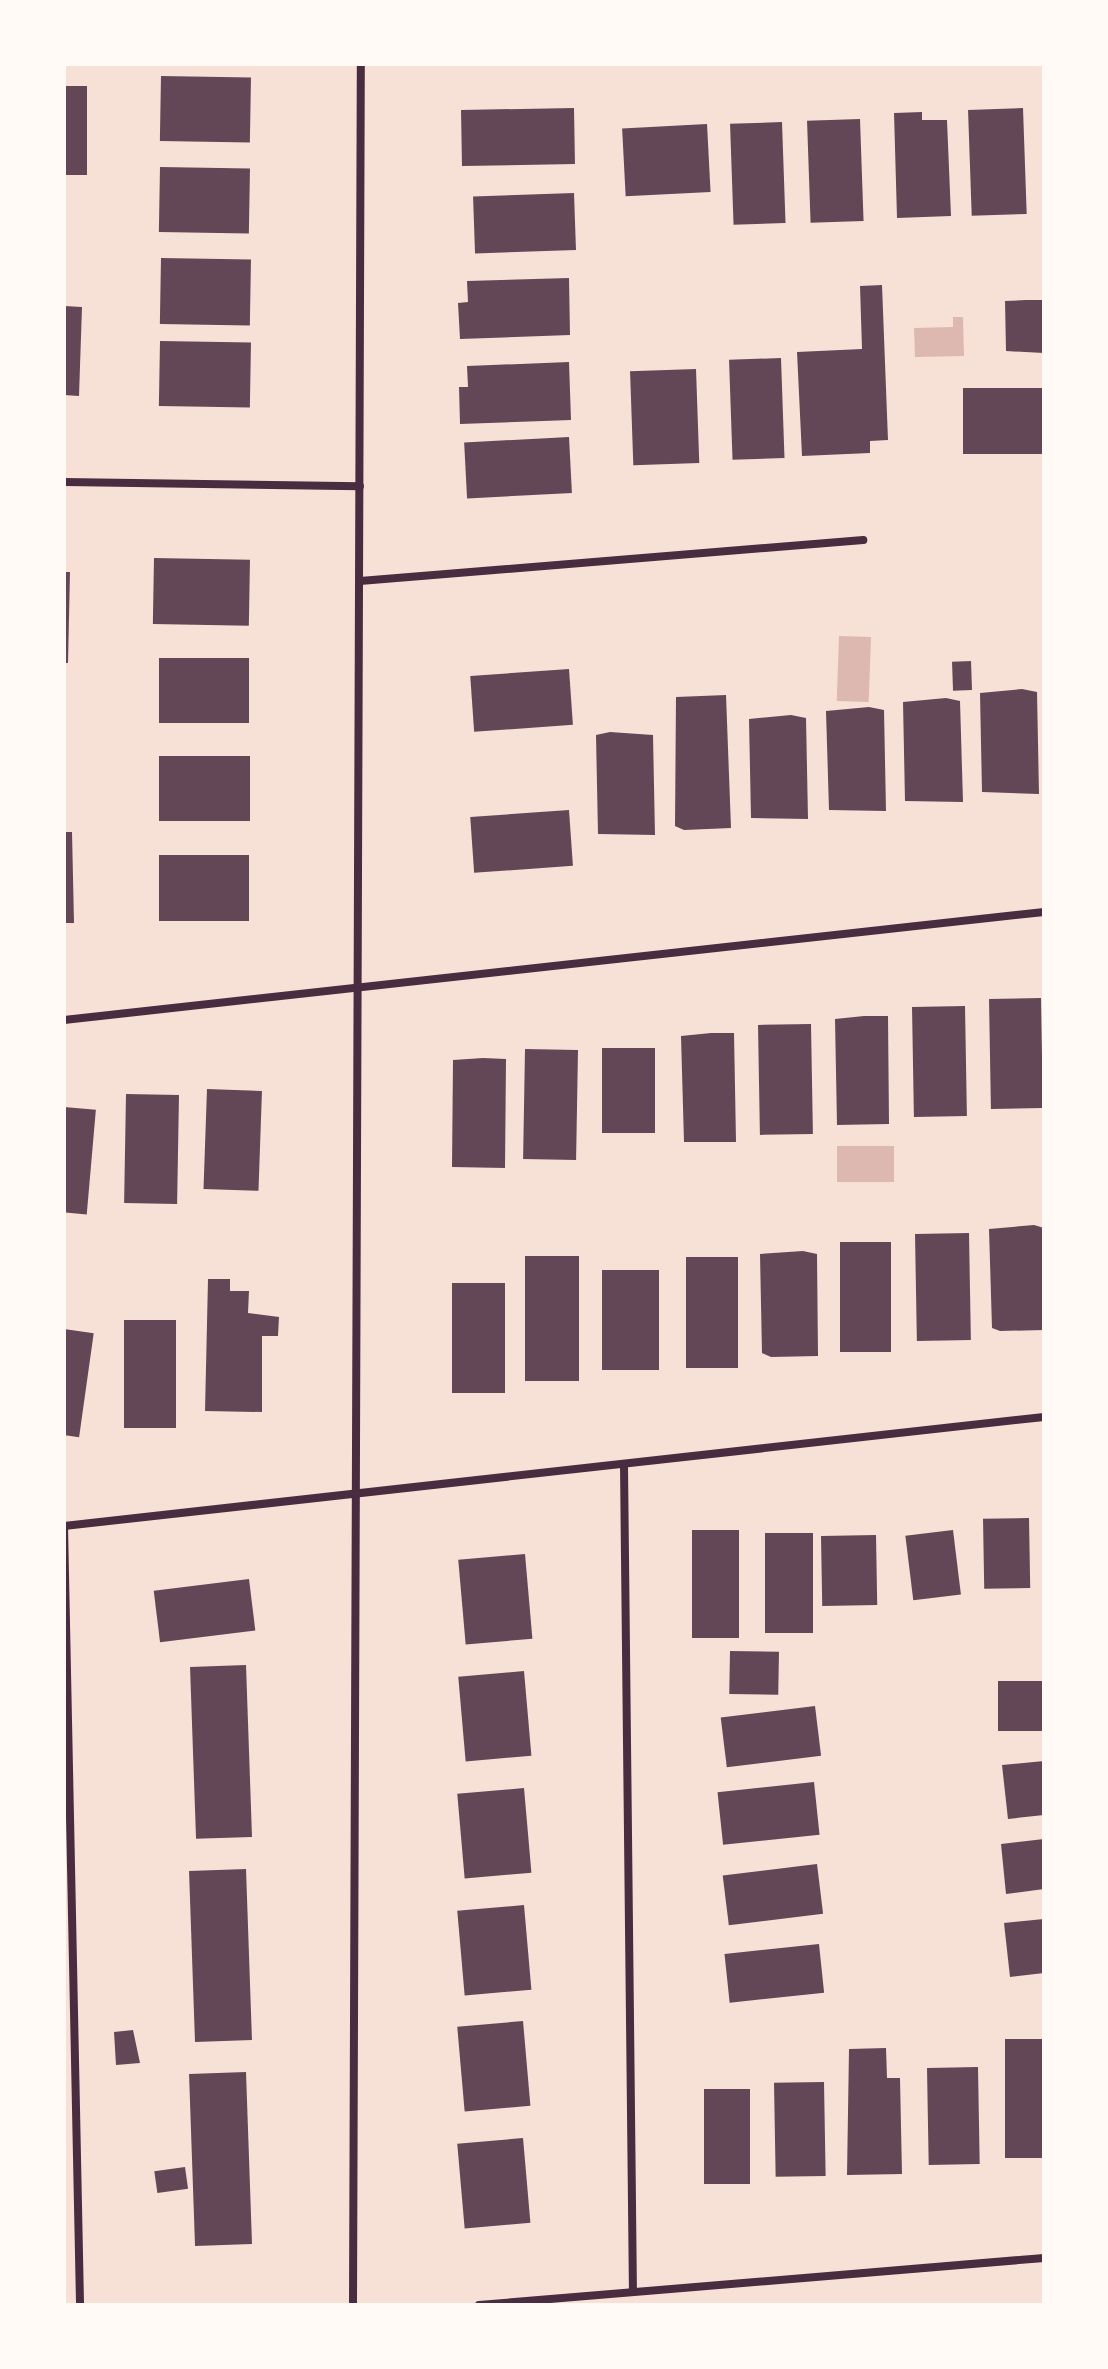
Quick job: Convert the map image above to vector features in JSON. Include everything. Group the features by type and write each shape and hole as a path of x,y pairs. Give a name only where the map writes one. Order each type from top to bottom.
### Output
{"street":[{"path":"353,2305 361,64"},
{"path":"64,482 360,486"},
{"path":"360,581 863,540"},
{"path":"64,1020 1044,912"},
{"path":"80,2305 64,1526 1044,1417"},
{"path":"624,1465 633,2291"},
{"path":"479,2305 1044,2258"}],"shaded area":[{"path":"953,317 963,317 964,356 915,357 914,328 953,327"},
{"path":"839,636 871,637 869,702 837,701"},
{"path":"837,1146 894,1146 894,1182 837,1182"}],"building":[{"path":"161,76 251,78 250,143 160,141"},
{"path":"64,86 87,86 87,175 64,175"},
{"path":"574,108 575,164 462,166 461,110"},
{"path":"1023,108 1027,214 972,216 968,110"},
{"path":"922,112 922,120 947,120 951,216 897,218 894,113"},
{"path":"860,119 864,221 811,223 807,121"},
{"path":"782,122 786,223 734,225 730,124"},
{"path":"707,124 711,192 626,196 622,128"},
{"path":"160,167 250,169 249,234 159,232"},
{"path":"574,193 576,250 475,253 473,197"},
{"path":"161,258 251,260 250,326 160,324"},
{"path":"569,278 570,335 460,339 458,303 468,302 467,281"},
{"path":"882,285 888,440 870,441 870,453 802,456 797,352 862,349 860,286"},
{"path":"1044,300 1044,353 1006,351 1005,301"},
{"path":"64,306 82,307 79,396 64,395"},
{"path":"160,341 251,343 250,408 159,406"},
{"path":"781,358 784,458 733,460 729,360"},
{"path":"569,362 571,420 460,424 459,387 468,387 467,366"},
{"path":"696,369 699,463 633,465 630,371"},
{"path":"963,388 1044,388 1044,454 963,454"},
{"path":"569,437 572,493 467,498 464,442"},
{"path":"154,558 250,560 249,626 153,624"},
{"path":"64,572 70,572 68,663 64,663"},
{"path":"159,658 249,658 249,723 159,723"},
{"path":"971,661 972,690 953,691 952,662"},
{"path":"569,669 573,725 474,732 470,676"},
{"path":"1022,689 1037,692 1039,794 982,792 980,693"},
{"path":"726,695 731,828 684,830 675,826 676,697"},
{"path":"946,698 960,701 963,802 905,801 903,702"},
{"path":"869,707 884,710 886,811 829,810 826,711"},
{"path":"791,715 806,718 808,819 751,818 749,719"},
{"path":"610,732 653,735 655,835 598,834 596,735"},
{"path":"159,756 250,756 250,821 159,821"},
{"path":"569,810 573,866 474,873 470,817"},
{"path":"64,832 72,832 74,923 64,923"},
{"path":"159,855 249,855 249,921 159,921"},
{"path":"1041,998 1043,1108 991,1109 989,999"},
{"path":"965,1006 967,1116 914,1117 912,1007"},
{"path":"888,1016 889,1124 837,1125 835,1019"},
{"path":"811,1024 813,1134 760,1135 758,1025"},
{"path":"734,1033 736,1142 684,1142 681,1036"},
{"path":"602,1048 655,1048 655,1133 602,1133"},
{"path":"525,1049 578,1050 576,1160 523,1159"},
{"path":"506,1059 505,1168 452,1167 453,1060"},
{"path":"207,1089 262,1091 258,1191 204,1189"},
{"path":"126,1094 179,1095 177,1204 124,1203"},
{"path":"64,1107 96,1110 87,1214 64,1212"},
{"path":"1034,1225 1044,1228 1044,1330 1000,1331 992,1328 989,1229"},
{"path":"969,1233 971,1340 917,1341 915,1234"},
{"path":"840,1242 891,1242 891,1352 840,1352"},
{"path":"803,1251 817,1254 818,1356 771,1357 762,1353 760,1254"},
{"path":"525,1256 579,1256 579,1381 525,1381"},
{"path":"686,1257 738,1257 738,1368 686,1368"},
{"path":"602,1270 659,1270 659,1370 602,1370"},
{"path":"208,1279 230,1279 230,1291 249,1291 248,1313 279,1317 278,1336 262,1336 262,1412 205,1411"},
{"path":"452,1283 505,1283 505,1393 452,1393"},
{"path":"124,1320 176,1320 176,1428 124,1428"},
{"path":"64,1329 94,1333 79,1437 64,1435"},
{"path":"1029,1518 1030,1588 984,1589 983,1519"},
{"path":"692,1530 739,1530 739,1638 692,1638"},
{"path":"953,1530 961,1595 913,1600 905,1536"},
{"path":"765,1533 813,1533 813,1633 765,1633"},
{"path":"876,1535 877,1605 822,1606 821,1536"},
{"path":"525,1554 532,1639 466,1645 458,1560"},
{"path":"249,1579 255,1631 160,1642 154,1591"},
{"path":"730,1651 779,1652 778,1695 729,1694"},
{"path":"246,1665 252,1837 196,1839 190,1667"},
{"path":"524,1671 531,1756 466,1761 458,1677"},
{"path":"998,1681 1044,1681 1044,1731 998,1731"},
{"path":"815,1706 821,1756 727,1767 721,1718"},
{"path":"1044,1761 1044,1815 1008,1819 1002,1765"},
{"path":"814,1782 820,1835 723,1845 718,1792"},
{"path":"524,1788 531,1873 465,1879 457,1794"},
{"path":"1044,1839 1044,1889 1006,1894 1001,1844"},
{"path":"817,1864 823,1914 729,1925 723,1876"},
{"path":"246,1869 252,2040 195,2042 189,1871"},
{"path":"524,1905 531,1990 465,1996 457,1911"},
{"path":"1044,1919 1044,1973 1010,1977 1004,1923"},
{"path":"819,1944 824,1993 730,2003 725,1954"},
{"path":"523,2021 530,2106 465,2111 457,2027"},
{"path":"133,2030 140,2063 116,2065 114,2032"},
{"path":"1005,2039 1044,2039 1044,2158 1005,2158"},
{"path":"886,2048 887,2078 900,2078 902,2174 847,2175 849,2049"},
{"path":"978,2067 980,2164 929,2165 927,2068"},
{"path":"246,2072 252,2244 195,2246 189,2074"},
{"path":"824,2082 826,2176 776,2177 774,2083"},
{"path":"704,2089 750,2089 750,2184 704,2184"},
{"path":"523,2138 530,2223 465,2228 457,2144"},
{"path":"185,2167 188,2189 157,2193 154,2171"}]}
